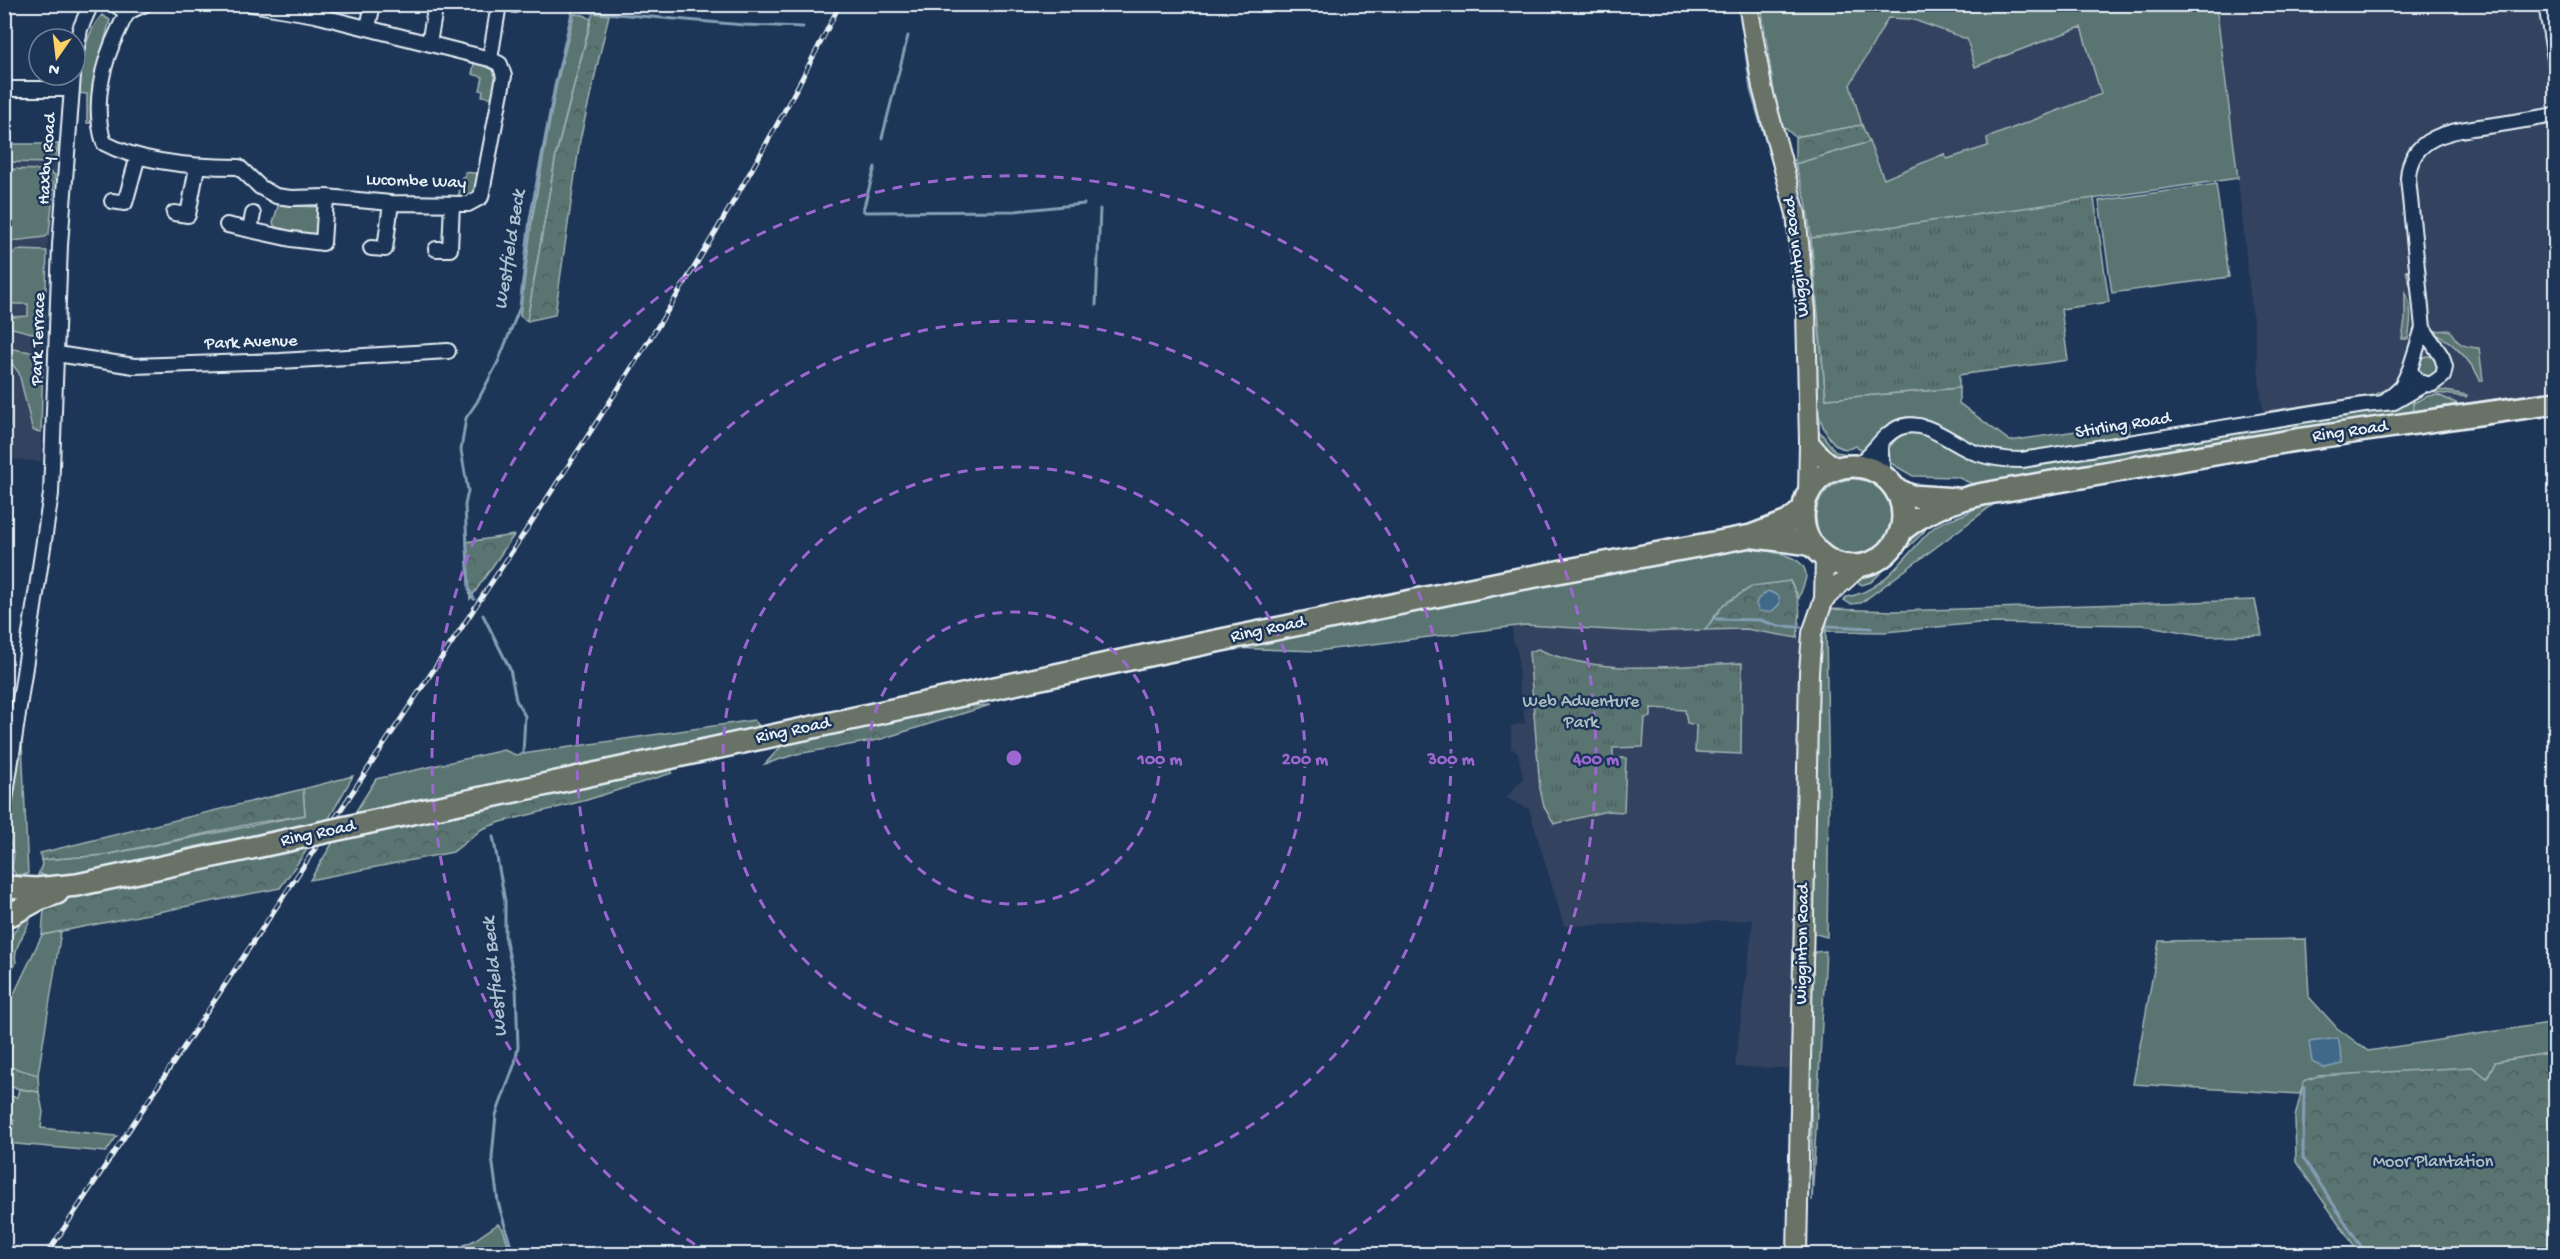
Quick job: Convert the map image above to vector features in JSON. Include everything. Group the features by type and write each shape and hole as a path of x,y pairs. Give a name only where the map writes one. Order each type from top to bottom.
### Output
{"highway":[{"name":"Ring Road","path":"1957,499 2296,440 2556,403"},
{"path":"1751,536 1788,522 1806,502 1819,478 1836,468 1857,465 1911,495 1957,499"},
{"path":"1751,536 1803,543 1842,564 1860,566 1874,562 1895,544 1902,530 1904,509 1889,482"},
{"path":"1902,530 1916,520 1957,499"},
{"path":"1806,502 1807,535 1819,552"},
{"name":"Ring Road","path":"5,886 36,889 77,885 1147,655 1509,580 1751,536"},
{"name":"Ring Road","path":"7,922 39,899 77,885"},
{"path":"5,886 14,900 7,922"}],"main road":[{"name":"Wigginton Road","path":"1748,4 1761,87 1796,214 1806,311 1809,442 1806,502"},
{"path":"1809,442 1836,468"},
{"path":"1819,552 1824,599"},
{"path":"1824,599 1860,566"},
{"name":"Wigginton Road","path":"1797,1254 1809,672 1812,633 1824,599"}],"street":[{"path":"81,27 91,4"},
{"path":"114,4 128,14 145,4"},
{"path":"251,4 368,27 490,59 499,4"},
{"path":"368,27 373,4"},
{"path":"429,43 436,4"},
{"path":"2546,4 2556,65"},
{"name":"Lucombe Way","path":"128,14 112,43 102,72 100,132 104,143 138,156 198,167 239,168 260,187 276,196 300,199 326,197 468,204 480,197 505,72 500,64 490,59"},
{"path":"4,89 27,87"},
{"name":"Haxby Road","path":"60,245 72,87"},
{"path":"2384,402 2402,386 2423,328 2408,178 2412,157 2422,146 2445,133 2556,115"},
{"path":"125,203 138,156"},
{"path":"198,167 181,214 202,218"},
{"path":"227,225 328,244 326,197"},
{"path":"385,249 391,202"},
{"path":"450,249 452,204"},
{"path":"250,230 254,214"},
{"name":"Park Terrace","path":"4,807 46,526 53,435 60,245"},
{"path":"2412,362 2415,379 2425,384 2436,382 2443,376 2444,362 2423,328"},
{"path":"2412,362 2428,350 2439,353"},
{"name":"Park Avenue","path":"57,354 134,366 280,361 448,351"},
{"name":"Stirling Road","path":"1857,465 1897,428 1916,425 1976,453 1999,459 2022,460 2394,402 2425,384"},
{"path":"1880,444 1889,482"}],"shaded area":[{"path":"2217,5 2555,5 2555,392 2265,433"},
{"path":"1888,18 1911,19 1967,39 1975,67 2081,27 2101,94 1987,138 1988,146 1947,159 1944,155 1883,179 1862,125 1850,85"},
{"path":"5,144 59,144 47,251 41,462 5,458"},
{"path":"1768,591 1779,596 1780,603 1771,611 1759,611 1756,604 1758,599"},
{"path":"1525,625 1645,632 1746,629 1817,642 1810,924 1811,1069 1735,1067 1753,920 1564,926 1529,809 1506,798 1523,778 1518,753 1511,748 1511,726 1525,723 1519,684 1518,653 1513,642 1512,627"},
{"path":"2338,1038 2343,1064 2324,1068 2312,1062 2309,1042"}],"green space":[{"path":"1761,5 2216,5 2238,178 1811,239 1826,399 1959,388 1959,403 2010,441 2128,423 2130,432 2070,446 2008,453 1985,448 1922,419 1909,417 1895,420 1881,431 1866,452 1856,446 1848,449 1841,448 1830,439 1817,409 1810,271 1811,238 1806,201 1795,164 1869,142 1884,179 1944,154 1947,159 1988,146 1987,138 2101,94 2081,27 1975,67 1967,39 1911,19 1888,18 1850,85 1862,125 1795,137 1782,125 1777,112"},
{"path":"593,13 609,15 580,140 555,315 527,321 556,155"},
{"path":"574,14 584,15 591,19 556,155 527,321 520,316 532,220 556,87"},
{"path":"102,15 110,20 104,42 106,43 94,123 87,123 87,94 78,93 79,87 87,87 87,41"},
{"path":"477,62 496,69 495,98 482,96 483,91 480,90 483,77 472,74 474,64"},
{"path":"1862,125 1869,142 1795,164 1795,137"},
{"path":"5,144 59,144 54,162 50,163 5,162"},
{"path":"5,169 47,170 55,175 49,234 45,237 5,242"},
{"path":"465,172 481,174 476,192 470,199 458,198"},
{"path":"2216,184 2229,277 2112,293 2099,201"},
{"path":"2094,198 2109,302 2061,309 2068,360 1959,375 1959,388 1826,399 1811,238"},
{"path":"279,203 319,207 317,234 315,236 277,231 273,223"},
{"path":"17,250 47,251 46,290 41,296 40,311 45,314 44,336 8,327 8,322 12,317 28,316 28,304 10,304 5,300 6,259"},
{"path":"2406,271 2412,273 2418,323 2405,372 2397,382 2403,370 2416,323 2413,295"},
{"path":"2405,292 2409,303 2410,321 2408,339 2402,339 2405,320"},
{"path":"2450,330 2461,344 2479,348 2483,380 2480,380 2462,354 2437,335 2436,331"},
{"path":"6,348 43,354 41,432 34,431 32,428 19,373 13,365 5,361"},
{"path":"2428,356 2436,359 2439,367 2436,375 2428,378 2420,375 2417,367 2420,359"},
{"path":"5,373 9,373 10,427 5,427"},
{"path":"2395,385 2388,393 2375,398 2270,414 2270,411 2374,395"},
{"path":"2434,389 2467,395 2466,397 2430,392 2416,396 2413,403 2414,411 2515,396 2515,402 1977,486 1957,477 1913,476 1887,461 1889,448 1897,438 1909,431 1921,432 1957,450 2026,466 2324,417"},
{"path":"2438,395 2458,404 2414,411 2413,403 2428,396"},
{"path":"1816,427 1836,452 1861,456 1852,460 1843,460 1831,456 1822,444"},
{"path":"2146,474 1994,504 1861,603 1850,604 1844,600 1846,597 1860,594 1884,579 1933,528 1972,511 1985,500"},
{"path":"1862,479 1875,485 1886,496 1892,509 1890,532 1875,549 1862,555 1846,555 1833,549 1818,532 1816,509 1822,496 1839,481"},
{"path":"1930,522 1923,533 1871,582 1862,585 1851,578 1881,564 1892,556 1905,537"},
{"path":"514,535 470,599 466,542"},
{"path":"1740,548 1779,553 1798,561 1804,567 1806,575 1799,598 1790,581 1724,604 1705,630 1645,632 1525,625 1317,651 1229,648 1429,604"},
{"path":"1790,581 1797,596 1799,609 1797,638 1746,629 1705,630 1724,604 1753,586"},
{"path":"2255,600 2262,635 2207,636 2142,625 1979,623 1885,632 1826,631 1828,609 1895,611"},
{"path":"1828,609 1826,631 1829,793 1827,937 1812,933 1815,648"},
{"name":"Web Adventure Park","path":"1538,649 1562,658 1612,666 1665,667 1742,663 1741,754 1695,752 1696,725 1687,723 1685,710 1651,708 1651,717 1645,718 1643,747 1613,748 1613,758 1626,758 1624,812 1607,811 1554,824 1544,807 1540,789 1529,652"},
{"path":"990,705 878,740 797,754 765,764 785,742 943,708"},
{"path":"754,720 762,729 351,819 376,779 504,750 516,755"},
{"path":"22,743 28,874 16,875 12,868 14,855 7,834"},
{"path":"672,768 672,773 587,800 482,829 453,852 310,880 335,839"},
{"path":"353,776 328,820 188,848 132,865 45,882 42,874 38,875 42,865 41,860 105,855 305,815 303,789"},
{"path":"303,789 305,815 255,823 105,855 41,860 40,853"},
{"path":"311,844 280,888 42,935 44,908 61,897"},
{"path":"31,915 16,950 16,962 5,984 6,954 11,937 22,922"},
{"path":"61,931 37,1081 5,1077 4,1015 42,935"},
{"path":"2306,939 2309,997 2337,1028 2368,1051 2555,1022 2555,1052 2495,1062 2487,1078 2304,1081 2300,1094 2133,1084 2159,941"},
{"path":"1826,951 1812,1201 1810,960 1815,952"},
{"name":"Moor Plantation","path":"2555,1052 2555,1254 2360,1254 2296,1162 2295,1117 2304,1081 2318,1076 2472,1067 2487,1078 2495,1062"},
{"path":"4,1065 38,1075 39,1092 5,1086"},
{"path":"19,1089 39,1092 43,1112 41,1128 117,1136 106,1152 5,1143 5,1129 13,1125 14,1120 5,1119 5,1096 17,1097"},
{"path":"498,1224 503,1229 511,1254 445,1254 473,1241"}],"waterway":[{"name":"Westfield Beck","path":"474,599 469,589 465,505 468,491 461,450 466,418 498,362 520,307 530,219 555,86 574,4"},
{"path":"582,11 744,25 803,27"},
{"path":"882,138 908,36"},
{"path":"1744,37 1751,90 1778,181"},
{"path":"875,167 863,210 865,212 1015,211 1084,204"},
{"path":"1096,305 1100,209"},
{"name":"Westfield Beck","path":"483,615 510,669 516,700 525,716 523,754"},
{"path":"1716,619 1760,620 1778,626 1801,627"},
{"path":"1828,626 1872,628"},
{"name":"Westfield Beck","path":"493,836 505,901 505,936 516,987 518,1047 515,1063 496,1115 492,1157 498,1202 513,1254"},
{"path":"2304,1087 2303,1158 2366,1254"}],"railway":[{"path":"47,1254 617,391 711,240 756,162 840,4"}]}
